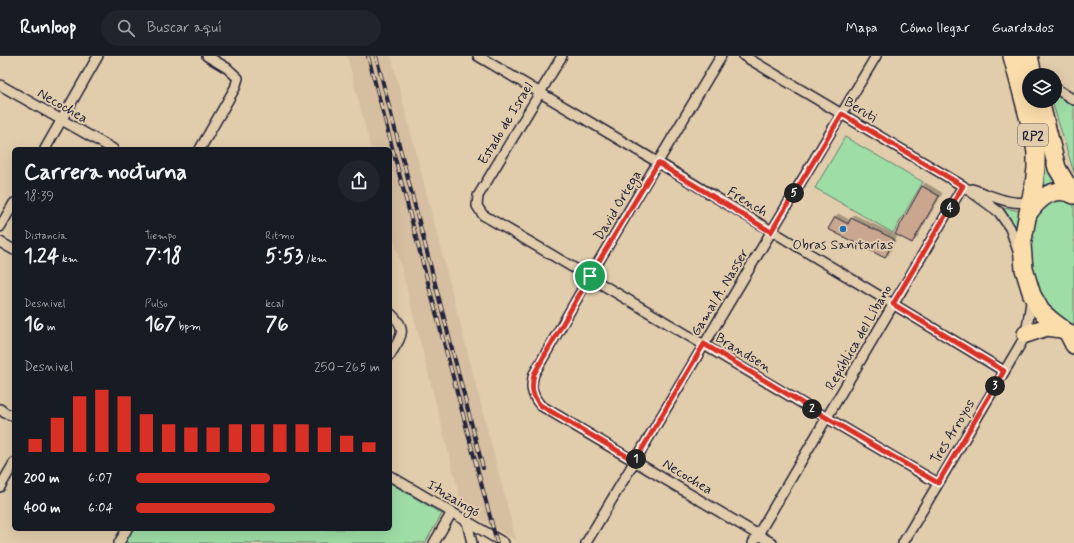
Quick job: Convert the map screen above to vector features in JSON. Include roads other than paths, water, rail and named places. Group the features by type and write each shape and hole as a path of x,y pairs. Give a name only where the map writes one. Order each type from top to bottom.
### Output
{"highway":[{"name":"RP2","path":"1025,63 1036,153 1036,174 1034,204 1022,245 1024,269 1032,295 1041,311 1069,335"},
{"name":"RP2","path":"1034,204 1071,192 1057,168 1042,108"},
{"path":"1026,334 1047,327 1069,335"}],"street":[{"path":"47,147 98,56"},
{"path":"201,147 235,88 238,78 227,68 207,56"},
{"name":"French","path":"478,56 1004,371"},
{"name":"Estado de Israel","path":"477,206 478,196 562,56"},
{"name":"David Ortega","path":"532,392 531,384 534,374 590,276 721,56"},
{"name":"Beruti","path":"744,56 963,186 999,212 1010,228 1024,269"},
{"name":"Gamal A. Nasser","path":"586,543 876,56"},
{"name":"Necochea","path":"0,85 109,147"},
{"path":"1062,92 1074,100"},
{"name":"Beruti","path":"963,186 1003,200 1034,204"},
{"name":"República del Líbano","path":"756,539 963,186"},
{"path":"0,227 12,206"},
{"name":"Brandsen","path":"477,206 483,215 590,276 938,483"},
{"path":"0,242 12,249"},
{"path":"1026,334 1032,295"},
{"path":"392,315 400,324 402,330 402,336 392,352"},
{"name":"Tres Arroyos","path":"903,543 1026,334"},
{"name":"Necochea","path":"532,392 540,405 635,461 756,539 772,543"},
{"path":"0,409 5,413 12,415"},
{"path":"0,487 12,466"},
{"name":"Ituzaingó","path":"392,477 504,543"},
{"path":"434,543 452,512"},
{"path":"467,522 472,543"},
{"path":"119,543 126,531"}],"railway":[{"path":"368,56 497,543"},
{"path":"376,56 483,468"}],"place":[{"name":"Obras Sanitarias","path":"843,229"}]}
